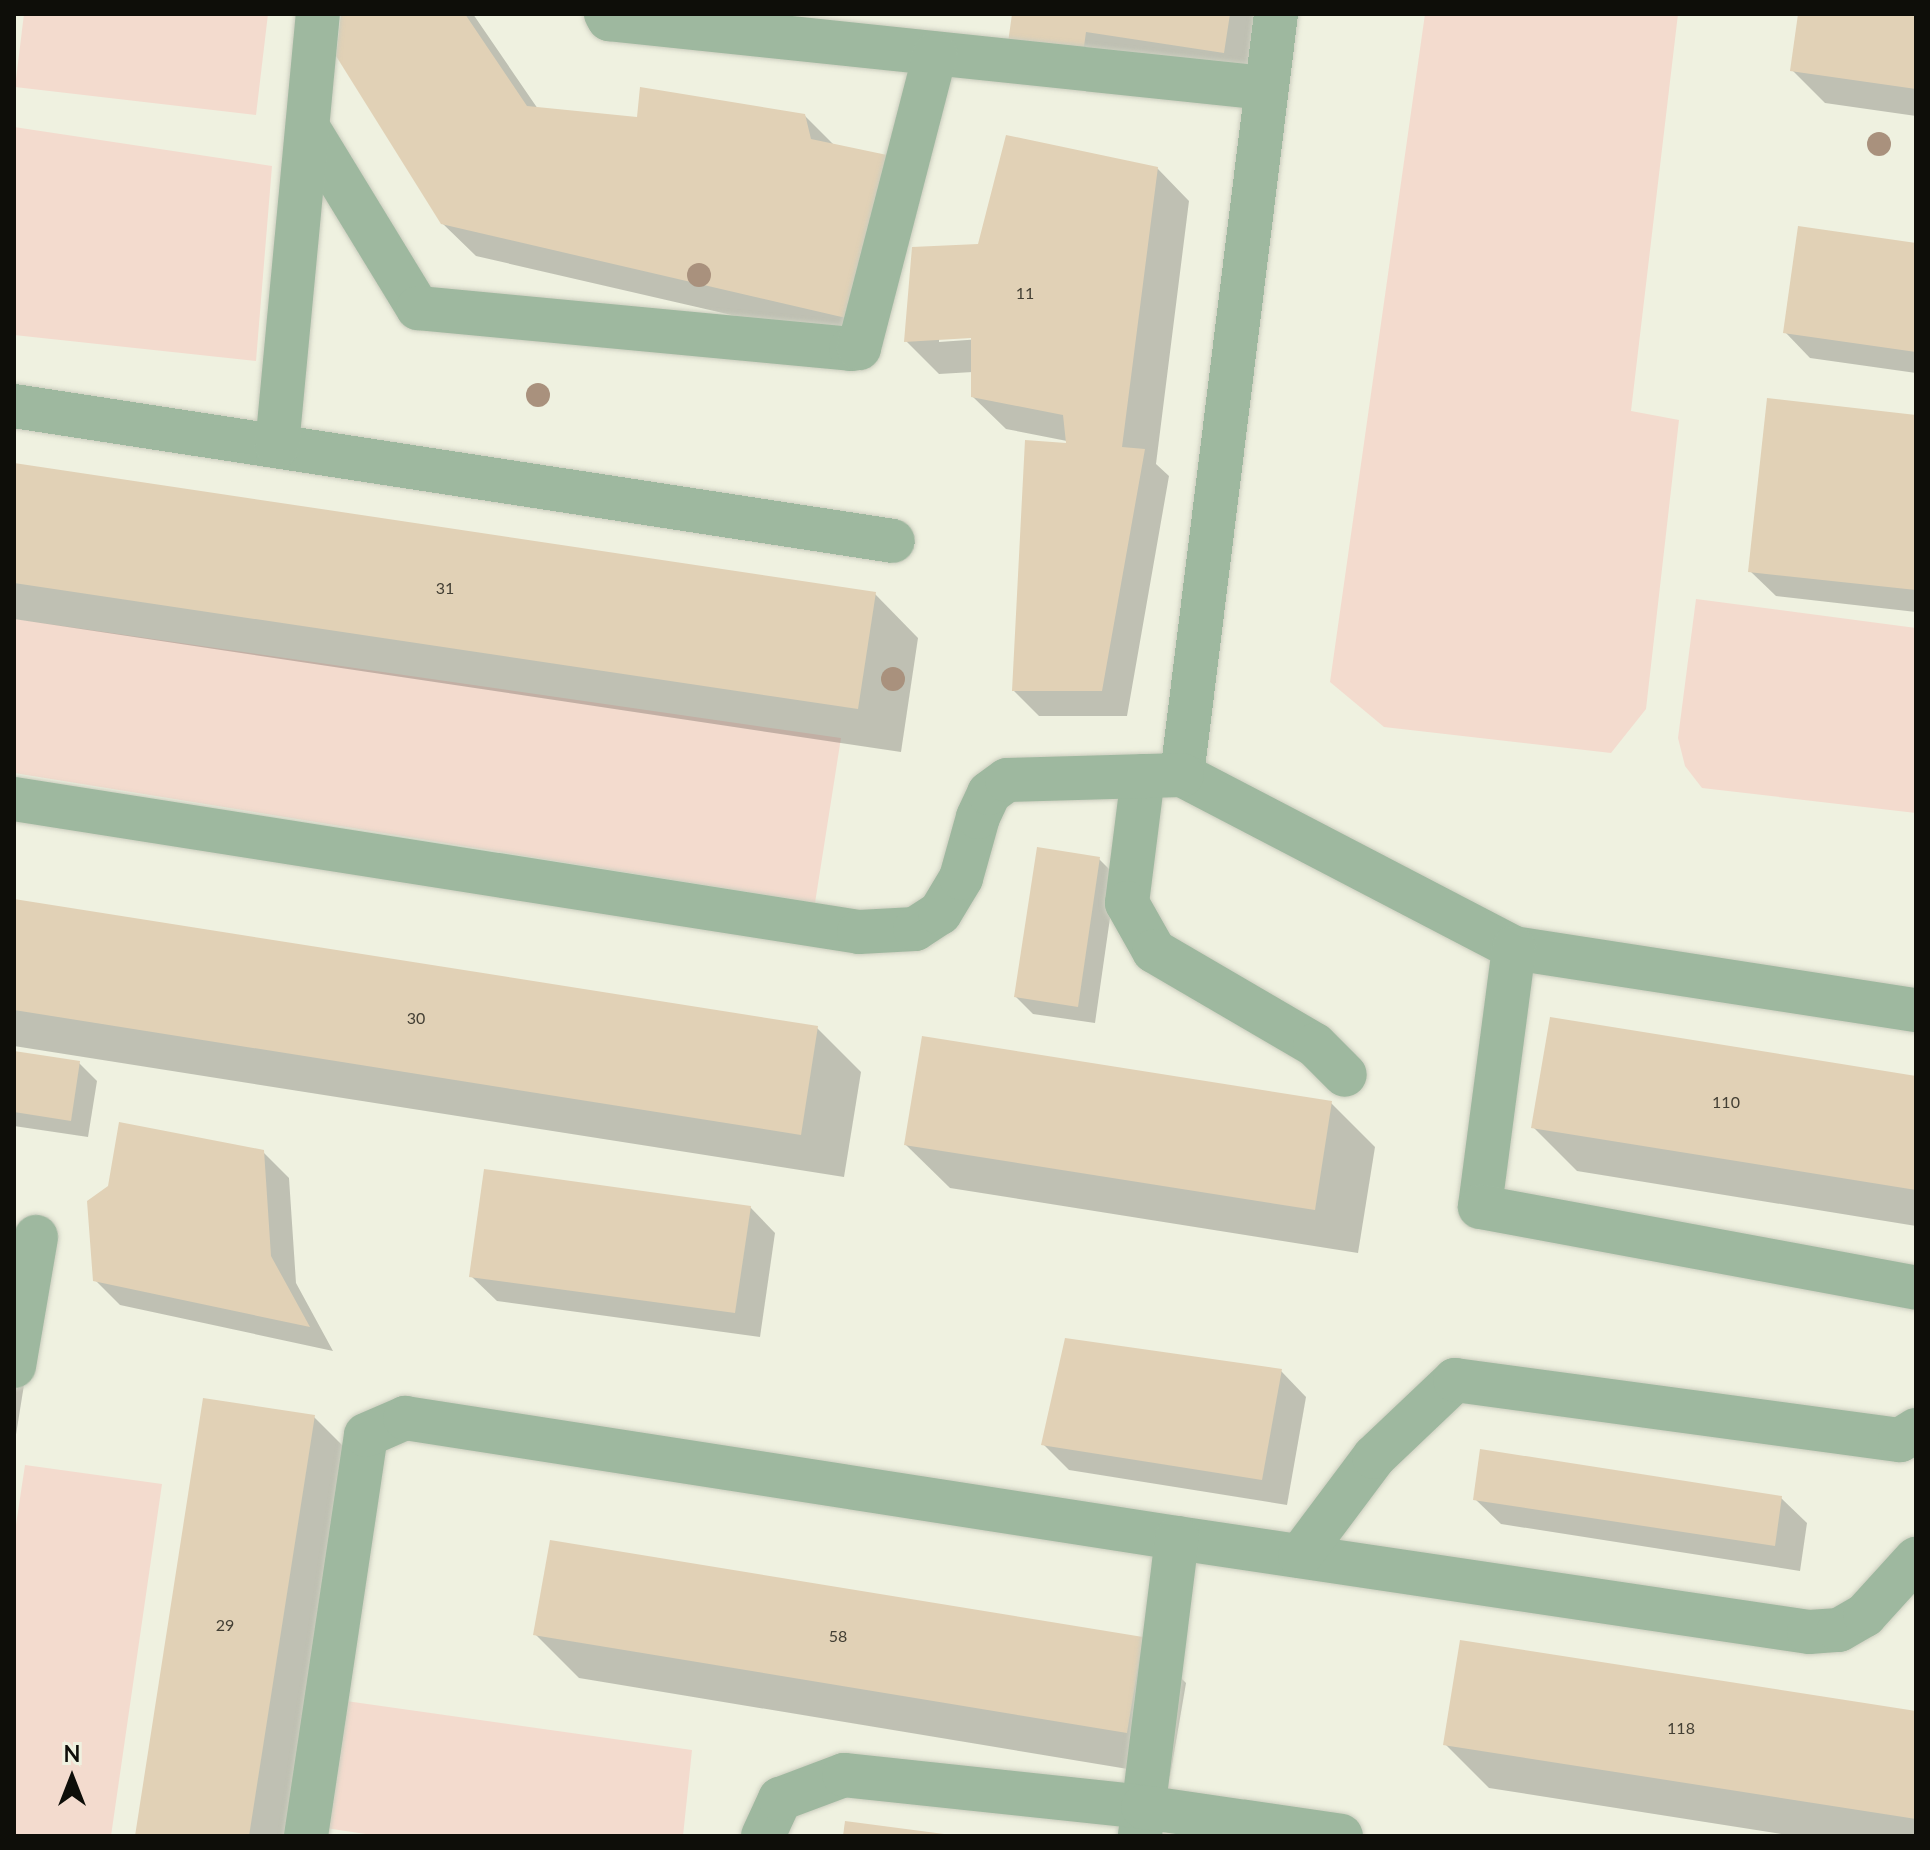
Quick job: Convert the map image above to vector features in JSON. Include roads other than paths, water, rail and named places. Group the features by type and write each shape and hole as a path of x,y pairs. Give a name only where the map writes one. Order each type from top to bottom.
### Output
{"street":[{"path":"277,446 318,14"},
{"path":"606,14 609,19 1266,88"},
{"path":"1276,14 1162,776 1127,903 1154,951 1315,1045 1345,1075"},
{"path":"308,128 418,308 851,349 859,348 935,54"},
{"path":"14,406 893,541"},
{"path":"14,799 859,932 915,929 940,913 961,878 978,817 989,793 1007,780 1162,776 1514,948 1916,1010"},
{"path":"1514,948 1480,1207 1916,1288"},
{"path":"14,1366 36,1237"},
{"path":"1300,1556 1374,1457 1455,1380 1911,1445"},
{"path":"312,1835 366,1435 405,1418 1809,1632 1839,1630 1865,1615 1916,1559"},
{"path":"1141,1822 1177,1538"},
{"path":"763,1836 780,1799 844,1775 1141,1822 1341,1836"}]}
